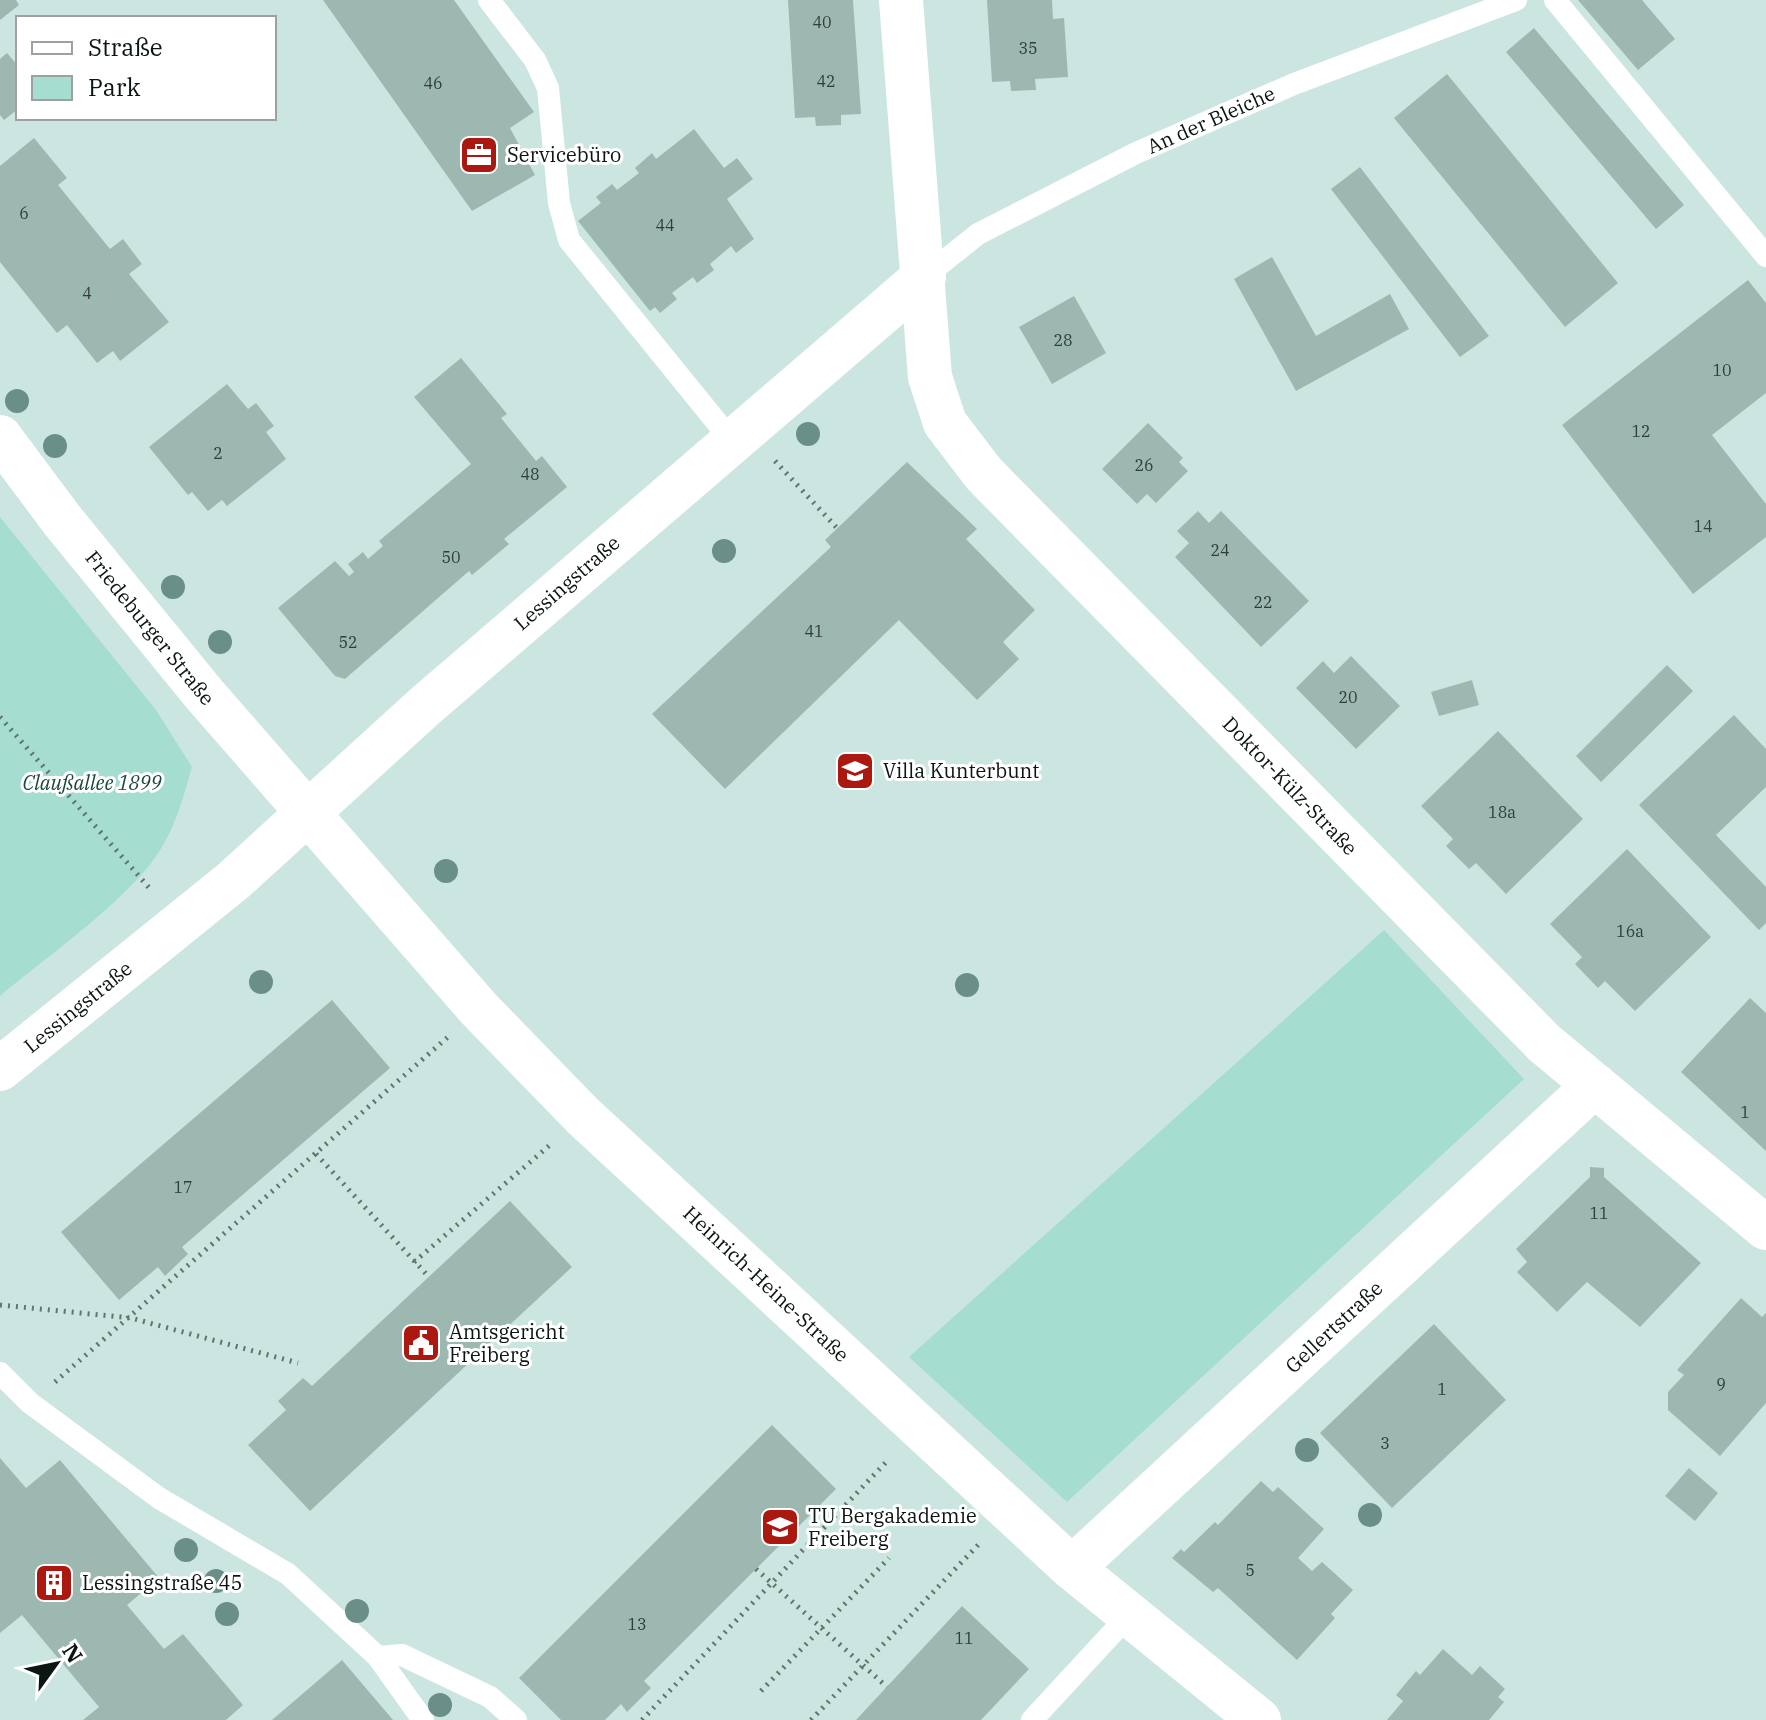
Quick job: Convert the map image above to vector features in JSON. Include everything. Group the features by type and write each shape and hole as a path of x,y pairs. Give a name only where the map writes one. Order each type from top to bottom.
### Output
{"street":[{"path":"901,0 924,277"},
{"name":"Lessingstraße","path":"0,1069 181,924 425,706 924,277"},
{"name":"Doktor-Külz-Straße","path":"924,277 930,377 945,423 984,474 1544,1043 1766,1228"},
{"name":"Friedeburger Straße","path":"0,437 62,520 195,683 308,813"},
{"name":"Heinrich-Heine-Straße","path":"308,813 479,1009 583,1116 1072,1568 1259,1720"},
{"name":"Gellertstraße","path":"1072,1568 1595,1085"}],"lane":[{"path":"489,0 535,60 548,88 559,203 569,240 740,435"},
{"name":"An der Bleiche","path":"924,277 978,234 1136,153 1294,84 1516,0"},
{"path":"1555,0 1766,256"},
{"path":"0,1373 30,1403 159,1498 288,1574 378,1657 423,1720"},
{"path":"1032,1720 1130,1614"},
{"path":"378,1657 402,1655 490,1697 516,1720"}],"path":[{"path":"740,435 837,528"},
{"path":"0,717 181,924"},
{"path":"30,1403 131,1318 479,1009"},
{"path":"414,1262 583,1116"},
{"path":"316,1154 429,1277"},
{"path":"0,1305 131,1318 298,1363"},
{"path":"642,1720 919,1426"},
{"path":"811,1720 1010,1511"},
{"path":"761,1691 889,1558"},
{"path":"756,1569 887,1687"}],"green space":[{"name":"Claußallee 1899","path":"0,517 156,710 192,767 172,828 149,866 110,906 0,996"},
{"path":"1384,930 1524,1079 1067,1502 909,1357"}],"building":[{"path":"0,0 16,0 19,5 0,20"},
{"path":"323,0 454,0 534,112 510,128 535,175 472,211"},
{"path":"788,0 853,0 861,114 841,115 841,125 816,126 815,117 795,118"},
{"path":"987,0 1052,0 1053,19 1064,18 1068,77 1035,79 1036,90 1011,91 1010,81 992,82"},
{"path":"1578,0 1642,0 1675,39 1638,70"},
{"path":"1534,28 1684,205 1656,229 1506,52"},
{"path":"7,53 16,64 16,111 4,120 0,115 0,59"},
{"path":"1447,74 1618,283 1565,327 1394,118"},
{"path":"694,129 724,168 737,158 753,179 727,199 754,239 736,253 731,246 710,264 714,270 697,283 693,277 672,293 677,299 660,313 655,307 650,311 578,221 601,203 596,197 612,184 617,190 639,173 635,168 652,153 656,159"},
{"path":"34,138 67,178 58,185 110,249 123,239 142,264 129,274 169,322 120,361 113,351 97,363 67,325 57,333 0,262 0,166"},
{"path":"1360,167 1489,336 1460,357 1331,189"},
{"path":"1272,257 1316,336 1390,294 1409,329 1296,391 1234,279"},
{"path":"1748,280 1766,303 1766,393 1712,435 1766,504 1766,537 1693,594 1562,425"},
{"path":"1074,296 1106,353 1052,384 1019,327"},
{"path":"461,358 507,414 501,418 536,461 542,456 567,487 504,539 509,544 472,575 469,571 345,679 335,676 278,608 335,561 349,576 354,572 348,564 363,552 368,559 383,546 379,541 471,464 414,397"},
{"path":"227,384 248,409 256,403 274,426 266,432 286,459 227,506 222,500 208,511 192,492 188,495 149,447"},
{"path":"1148,423 1183,458 1179,462 1188,471 1156,503 1147,494 1137,504 1102,469"},
{"path":"907,462 977,529 966,539 1035,610 1003,642 1019,659 977,700 899,620 725,789 652,714 831,547 825,540"},
{"path":"1198,511 1209,523 1221,511 1309,601 1261,647 1175,557 1189,543 1177,531"},
{"path":"1351,656 1400,706 1356,749 1296,688 1323,661 1334,673"},
{"path":"1667,665 1693,691 1601,782 1576,756"},
{"path":"1472,680 1479,705 1439,716 1431,692"},
{"path":"1734,715 1766,749 1766,787 1716,835 1766,887 1766,923 1759,930 1639,805"},
{"path":"1498,731 1583,819 1506,894 1476,863 1469,869 1446,846 1453,839 1421,806"},
{"path":"1627,849 1711,937 1635,1011 1605,981 1598,988 1575,964 1582,957 1550,924"},
{"path":"1750,998 1766,1013 1766,1151 1681,1072"},
{"path":"332,1000 390,1068 182,1247 188,1254 165,1276 158,1267 119,1300 61,1232"},
{"path":"1590,1167 1604,1168 1604,1177 1701,1263 1640,1327 1587,1282 1557,1312 1517,1272 1527,1262 1516,1249 1590,1177"},
{"path":"510,1201 572,1267 310,1511 248,1445 286,1410 278,1401 303,1378 312,1386"},
{"path":"1741,1298 1762,1317 1766,1313 1766,1403 1720,1456 1668,1410 1668,1392 1684,1375 1677,1370"},
{"path":"1434,1324 1506,1400 1392,1508 1320,1433"},
{"path":"772,1425 836,1489 644,1681 651,1688 627,1712 621,1704 605,1720 561,1720 519,1678"},
{"name":"Lessingstraße 45","path":"0,1458 26,1488 60,1460 159,1578 127,1605 164,1649 183,1634 243,1705 226,1720 83,1720 99,1707 22,1615 0,1633"},
{"path":"1689,1468 1718,1493 1695,1521 1665,1496"},
{"path":"1261,1481 1273,1492 1278,1487 1324,1529 1298,1558 1312,1571 1322,1562 1353,1590 1331,1614 1335,1618 1297,1660 1218,1588 1213,1592 1172,1558 1181,1549 1184,1552 1215,1522 1218,1525"},
{"path":"962,1606 1029,1669 981,1720 856,1720"},
{"path":"1443,1649 1472,1675 1480,1666 1505,1689 1498,1697 1504,1702 1489,1720 1387,1720 1403,1701 1396,1695 1416,1671 1420,1675"},
{"path":"342,1660 393,1720 272,1720"}],"place":[{"name":"Servicebüro","path":"479,155"},
{"name":"Villa Kunterbunt","path":"855,771"},
{"name":"Amtsgericht Freiberg","path":"421,1343"},
{"name":"TU Bergakademie Freiberg","path":"780,1527"},
{"name":"Lessingstraße 45","path":"54,1583"}]}
